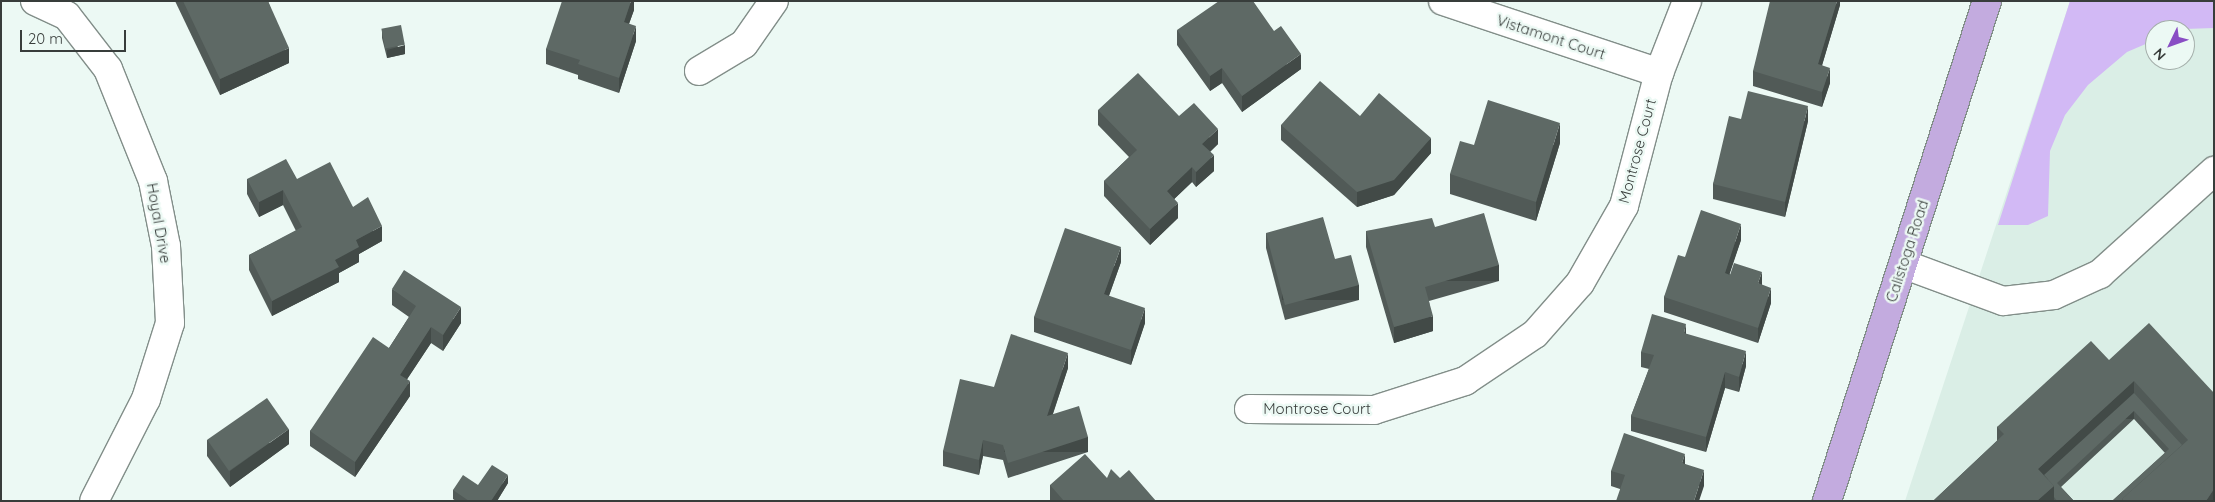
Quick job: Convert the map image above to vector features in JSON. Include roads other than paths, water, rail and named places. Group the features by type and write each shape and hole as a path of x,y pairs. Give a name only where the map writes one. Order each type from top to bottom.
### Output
{"main road":[{"name":"Calistoga Road","path":"1828,501 1987,1"}],"street":[{"name":"Hoyal Drive","path":"35,1 67,16 108,69 153,181 166,246 170,323 146,399 94,501"},
{"path":"699,71 744,44 774,1"},
{"name":"Vistamont Court","path":"1443,1 1659,73"},
{"name":"Montrose Court","path":"1249,409 1374,410 1465,381 1535,334 1580,283 1624,206 1659,73 1687,1"},
{"path":"1903,264 2004,301 2054,295 2100,274 2214,171"}]}
